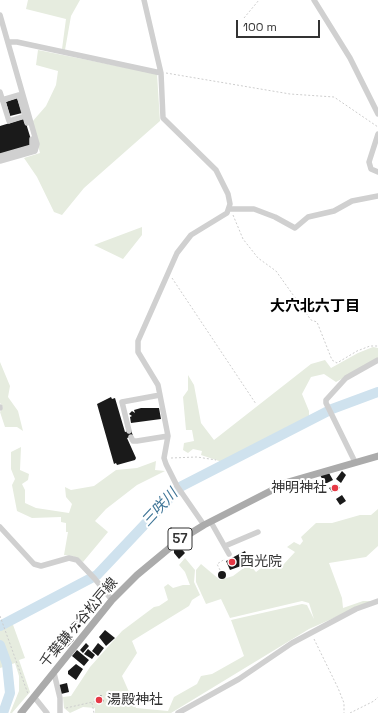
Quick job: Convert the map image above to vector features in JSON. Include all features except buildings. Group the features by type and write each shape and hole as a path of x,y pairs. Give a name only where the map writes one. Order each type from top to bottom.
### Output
{"main road":[{"name":"千葉鎌ヶ谷松戸線","path":"21,713 32,697 54,673 112,600 137,576 178,541 288,482 378,456"}],"street":[{"path":"144,0 161,72 163,118 216,170 228,194 230,209"},
{"path":"314,0 350,58 378,114"},
{"path":"0,15 37,144 35,151 0,161"},
{"path":"8,42 17,42 161,72"},
{"path":"0,92 9,121 25,116"},
{"path":"0,156 32,146 33,144 18,95 2,100"},
{"path":"378,134 369,162 371,169 378,172"},
{"path":"228,556 225,546 177,486 164,458 168,436 160,395 155,379 138,352 138,341 177,253 191,235 222,217 230,209 254,209 295,228 308,217 334,211 352,201 378,196"},
{"path":"356,462 326,400 342,381 378,360"},
{"path":"160,395 122,402 130,434 135,442 168,436"},
{"path":"0,527 34,564 41,566 69,558 82,565 112,600"},
{"path":"225,546 258,532"},
{"path":"178,713 239,679 310,633 356,610 378,601"},
{"path":"54,673 62,711"},
{"path":"32,697 47,713"}],"path":[{"path":"244,18 259,0"},
{"path":"161,72 290,94 334,97 378,128"},
{"path":"230,209 244,239 258,258 276,271 311,320 317,322 332,360 337,363 357,351 370,346 378,346"},
{"path":"168,272 182,290 209,335 256,404"},
{"path":"164,458 198,457 216,460"},
{"path":"220,570 217,564 228,556"},
{"path":"0,616 32,697"},
{"path":"310,633 338,688 344,703 344,713"},
{"path":"350,713 374,702 378,697"},
{"path":"62,711 97,701"},
{"path":"92,702 94,713"}],"shaded area":[{"path":"28,0 80,0 71,16 65,50 62,49 66,19 26,9"},
{"path":"38,50 157,74 160,121 84,188 62,215 54,212 37,177 24,158 40,153 32,122 46,106 56,85 58,71 36,65"},
{"path":"142,227 142,235 123,259 94,245"},
{"path":"373,347 378,348 378,359 336,382 324,374 311,377 302,394 309,411 309,419 222,462 201,455 202,451 193,449 188,453 183,450 184,443 194,441 192,430 186,430 183,397 188,390 188,375 194,385 201,423 214,440 311,364 325,360 331,368 358,353"},
{"path":"0,362 10,386 8,397 18,411 23,431 17,427 5,427 0,412 3,407 0,403"},
{"path":"21,447 20,470 29,474 28,480 22,484 25,490 25,503 36,508 69,513 72,504 66,497 65,487 71,490 94,486 116,470 137,468 156,461 155,470 165,471 137,485 106,509 95,521 108,532 83,562 73,556 64,555 68,532 66,532 66,523 61,522 61,517 32,518 17,511 12,485 15,479 11,469 11,452"},
{"path":"378,509 378,546 366,557 329,563 342,598 343,608 363,601 372,601 309,629 171,713 95,713 95,708 83,707 70,713 64,708 63,697 71,696 90,667 122,631 154,607 159,606 168,600 164,587 168,584 173,588 183,585 190,585 185,572 179,565 185,558 195,570 194,582 200,595 192,600 189,606 132,641 137,653 122,676 136,708 168,711 174,697 197,684 201,676 212,674 244,656 231,620 302,604 307,605 314,619 309,603 302,601 230,618 221,599 206,604 196,582 196,570 201,564 220,580 233,576 249,564 256,572 268,563 283,565 295,552 287,547 294,542 300,545 303,541 301,537 316,523 332,523 360,515 371,515"},
{"path":"12,622 25,658 19,660 30,692 12,713 10,713 19,691 19,676 15,663 0,668 0,627"}],"waterway":[{"name":"三咲川","path":"0,626 97,575 180,487 332,409 378,392"},
{"path":"0,645 7,664 10,693 3,713"}],"place":[{"name":"神明神社","path":"335,488"},
{"name":"西光院","path":"232,562"},
{"name":"湯殿神社","path":"99,700"}],"district":[{"name":"大穴北六丁目","path":"315,307"}]}
